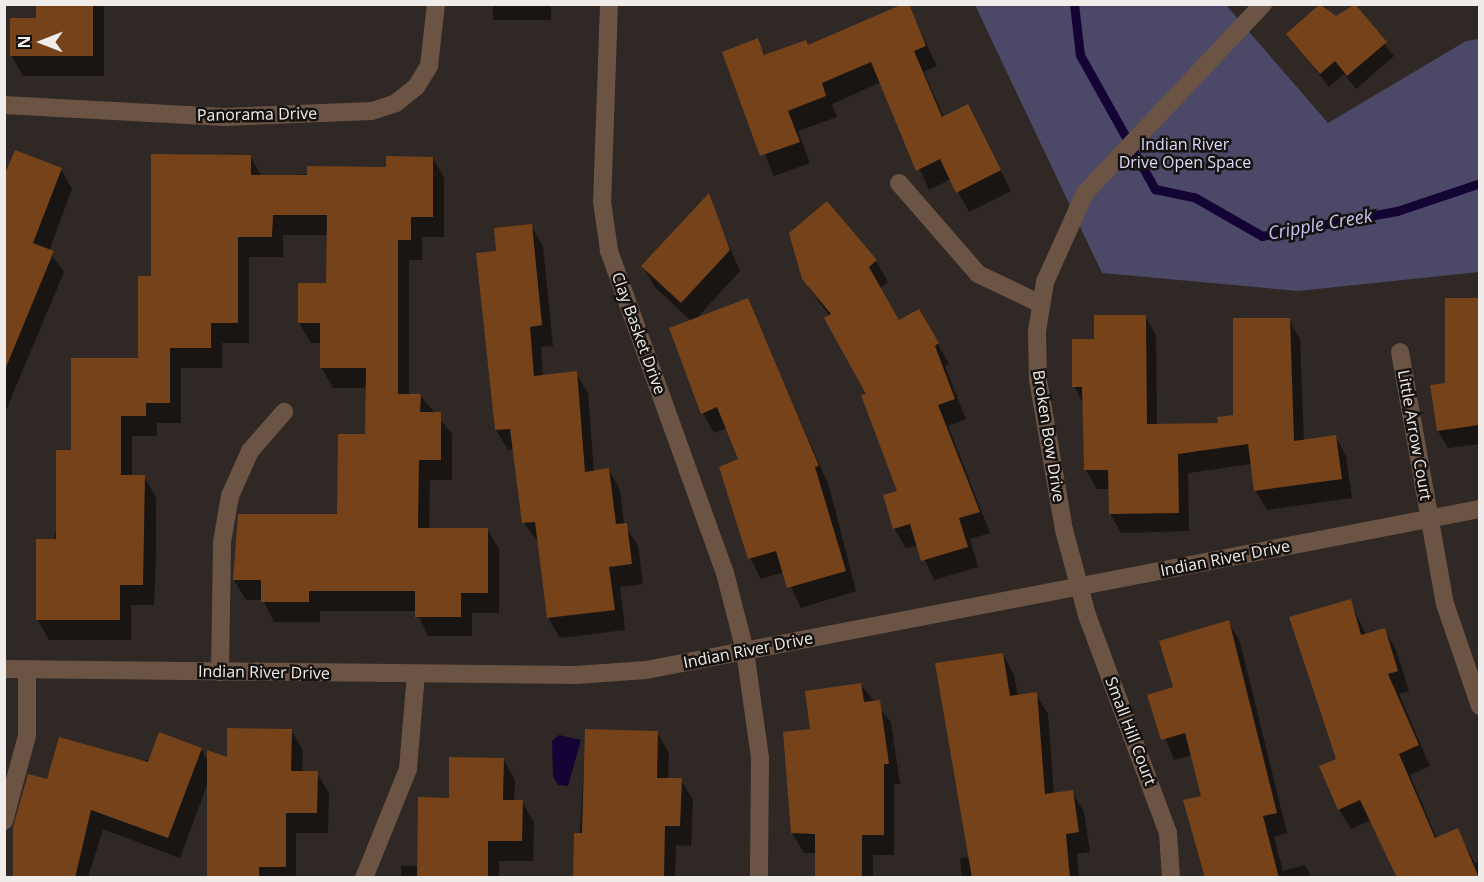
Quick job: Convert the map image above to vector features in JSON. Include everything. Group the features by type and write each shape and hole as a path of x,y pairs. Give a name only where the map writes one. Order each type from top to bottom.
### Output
{"street":[{"name":"Panorama Drive","path":"4,105 224,117 372,111 409,92 429,66 436,4"},
{"name":"Clay Basket Drive","path":"609,4 602,201 609,251 725,573 745,651 760,758 759,878"},
{"name":"Broken Bow Drive","path":"1078,586 1038,380 1041,304 1062,236 1098,177 1157,112 1263,4"},
{"path":"899,183 978,274 1041,304"},
{"name":"Little Arrow Court","path":"1400,352 1445,604 1479,706"},
{"path":"220,672 222,542 230,496 250,451 284,412"},
{"name":"Indian River Drive","path":"4,669 576,675 646,670 1479,509"},
{"name":"Small Hill Court","path":"1078,586 1163,817 1172,878"},
{"path":"4,821 27,736 27,669"},
{"path":"364,878 408,769 416,674"}],"green space":[{"name":"Indian River Drive Open Space","path":"975,5 1226,5 1328,123 1466,41 1479,39 1479,272 1298,291 1102,273"}],"shaded area":[{"path":"559,735 581,740 568,786 558,785 553,776 552,741"}],"building":[{"path":"36,4 93,4 93,56 10,56 10,18 36,18"},
{"path":"903,4 909,4 926,46 914,51 942,117 968,104 1001,170 956,193 940,159 916,171 871,62 822,83 826,96 788,111 800,142 760,156 722,52 758,38 764,55 806,40 808,45"},
{"path":"1320,4 1336,16 1355,4 1387,42 1347,76 1335,61 1320,74 1286,34"},
{"path":"15,150 62,168 33,243 54,251 4,372 4,176"},
{"path":"151,154 251,155 251,175 307,175 307,166 386,167 386,156 433,157 433,217 411,217 411,240 398,240 398,394 421,394 420,412 441,412 441,460 419,460 418,528 488,528 488,593 461,593 461,617 415,617 415,591 309,591 309,602 261,602 261,580 233,580 238,514 337,514 338,434 365,434 366,368 320,368 320,323 298,323 298,283 326,283 327,215 273,215 272,237 238,237 238,323 211,323 211,348 170,348 170,403 146,403 146,416 121,416 121,475 145,475 143,585 120,585 120,620 36,620 36,539 56,539 56,450 71,450 71,358 138,358 138,276 151,276"},
{"path":"709,193 730,250 681,303 641,266"},
{"path":"827,201 877,260 869,267 899,320 919,309 939,343 935,346 955,399 938,405 980,512 959,518 968,547 921,561 910,524 893,529 883,495 897,491 861,395 866,394 824,318 831,314 802,279 789,233"},
{"path":"532,224 542,325 530,327 534,376 577,371 585,472 609,468 616,524 627,523 632,564 609,567 615,610 547,618 535,522 522,523 510,429 495,430 476,253 496,251 494,228"},
{"path":"748,298 819,466 815,467 846,571 787,588 776,551 748,559 719,467 738,459 717,407 701,414 669,328"},
{"path":"1445,298 1479,298 1479,425 1437,431 1430,385 1445,383"},
{"path":"1094,315 1146,315 1147,424 1218,423 1217,417 1233,415 1233,318 1290,318 1294,441 1336,435 1342,479 1254,491 1248,444 1178,454 1179,513 1109,514 1108,470 1084,470 1082,387 1072,387 1072,339 1094,339"},
{"path":"1351,599 1361,635 1385,628 1398,671 1388,674 1419,745 1399,754 1435,838 1458,828 1479,878 1397,878 1360,800 1338,810 1319,766 1336,759 1289,617"},
{"path":"1229,620 1277,813 1263,816 1279,878 1205,878 1183,800 1201,796 1185,733 1161,740 1147,695 1173,687 1159,641"},
{"path":"1003,653 1010,696 1037,692 1045,794 1073,790 1079,832 1066,834 1070,878 972,878 935,663"},
{"path":"861,683 864,702 880,700 889,764 884,764 884,835 862,835 862,878 815,878 815,834 791,833 783,732 810,729 805,691"},
{"path":"227,728 292,729 291,771 318,771 317,813 286,813 286,867 259,867 259,878 207,878 207,750 227,757"},
{"path":"585,729 658,731 657,778 682,778 680,826 665,826 664,878 573,878 574,833 582,833"},
{"path":"159,732 202,748 168,838 91,810 75,878 13,878 13,827 28,774 47,779 59,737 148,762"},
{"path":"449,757 504,758 503,800 523,800 522,841 488,841 488,878 417,878 418,797 449,798"}],"waterway":[{"name":"Cripple Creek","path":"1074,4 1080,55 1155,189 1194,197 1262,236 1397,211 1480,183"}]}
